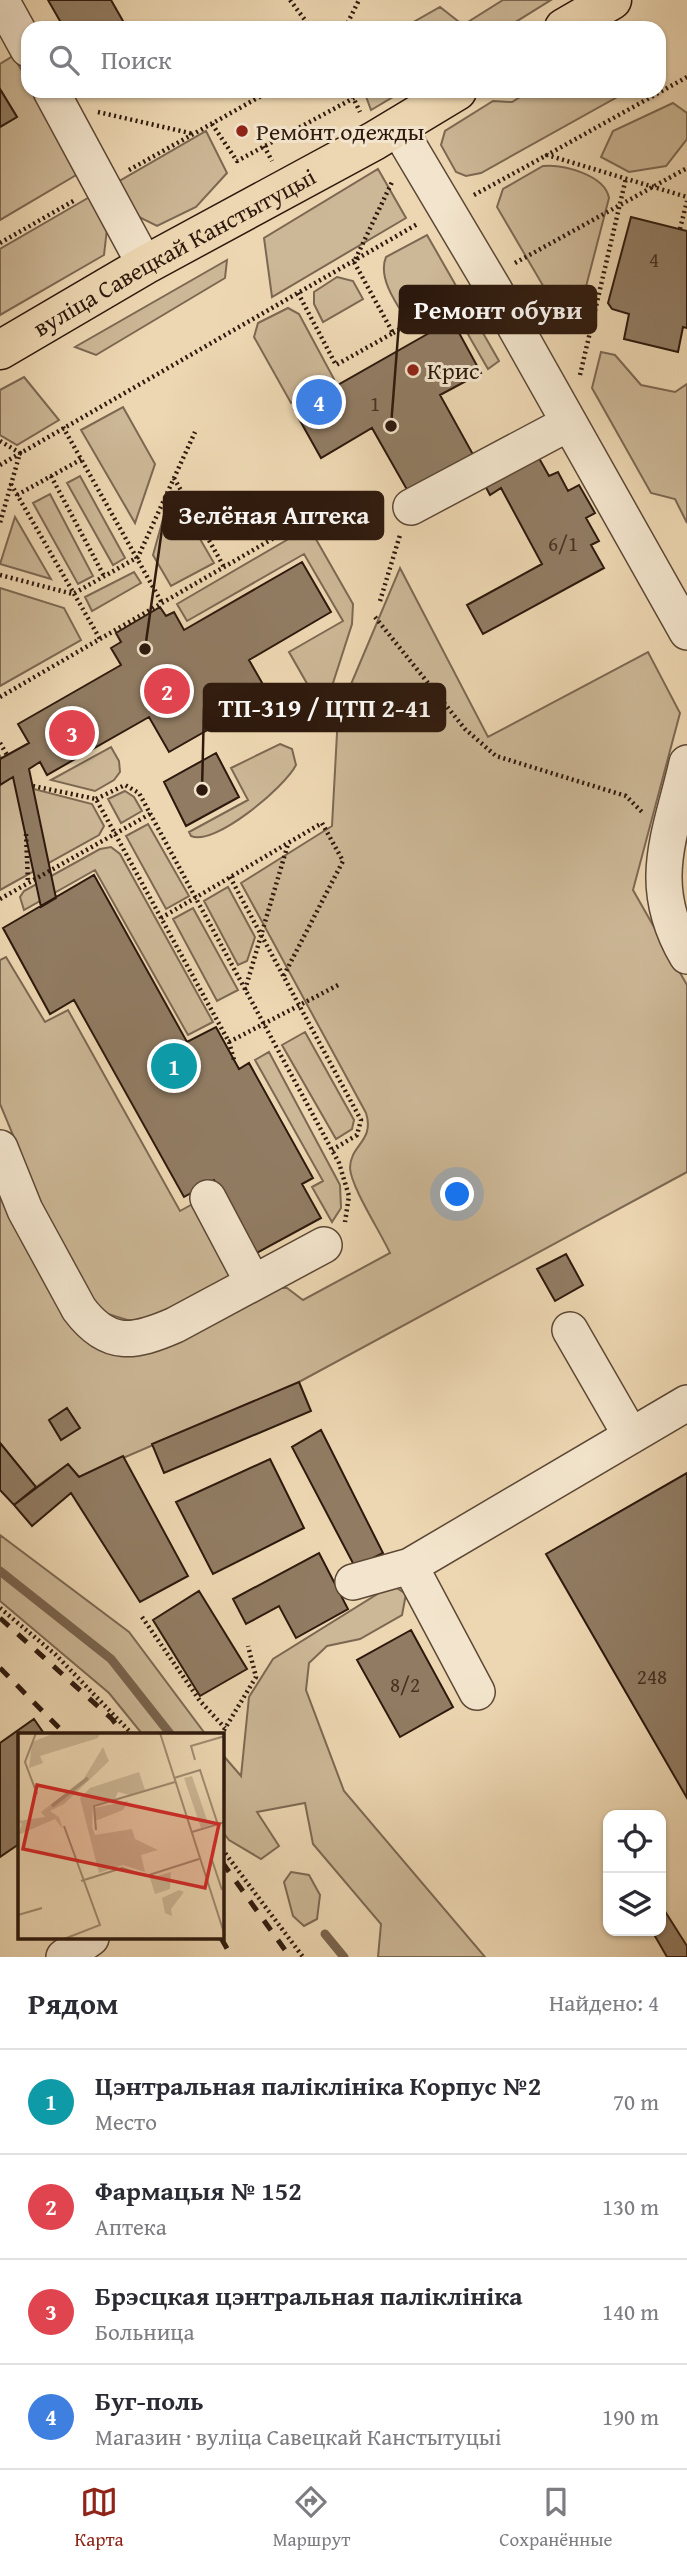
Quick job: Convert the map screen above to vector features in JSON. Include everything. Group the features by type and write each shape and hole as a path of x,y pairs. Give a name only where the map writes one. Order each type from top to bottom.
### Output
{"main road":[{"path":"577,21 612,0"},
{"name":"вуліца Савецкай Канстытуцыі","path":"0,350 380,123 440,98"}],"lane":[{"path":"3,10 21,39"},
{"path":"55,98 145,265"},
{"path":"380,123 446,209 687,632"},
{"path":"410,507 569,423"},
{"path":"687,763 662,862 664,895 687,956"},
{"path":"0,1148 25,1210 79,1309 90,1324 103,1334 127,1339 151,1336 324,1245"},
{"path":"208,1198 253,1283"},
{"path":"570,1330 631,1436"},
{"path":"353,1582 410,1566 687,1404"},
{"path":"410,1566 477,1692"},
{"path":"64,1957 88,1940"}],"path":[{"path":"290,0 306,21"},
{"path":"348,21 359,0"},
{"path":"666,90 687,78"},
{"path":"0,243 258,98"},
{"path":"212,124 237,161 354,98 380,123"},
{"path":"0,465 446,209 651,98"},
{"path":"93,111 194,134"},
{"path":"547,155 687,199 680,229"},
{"path":"298,293 336,365 687,168"},
{"path":"354,262 395,177"},
{"path":"569,423 625,178"},
{"path":"354,262 393,332"},
{"path":"63,427 162,603"},
{"path":"0,575 73,594 138,557 195,432"},
{"path":"0,441 20,453"},
{"path":"0,523 20,453"},
{"path":"17,495 82,458"},
{"path":"51,476 104,576"},
{"path":"174,478 224,567"},
{"path":"11,484 100,639"},
{"path":"0,697 329,506 410,507 380,601"},
{"path":"375,617 465,729 496,756 626,796 668,839"},
{"path":"0,743 7,755"},
{"path":"33,786 96,799 118,787 130,786 139,793 346,1180 349,1211 336,1235 324,1245"},
{"path":"96,799 229,1042 234,1060"},
{"path":"0,899 150,814"},
{"path":"162,918 322,823 343,861 284,977"},
{"path":"26,834 28,883"},
{"path":"244,990 288,843"},
{"path":"230,877 361,1120 357,1135 332,1150"},
{"path":"229,1042 340,984"},
{"path":"0,1608 56,1656 131,1733"},
{"path":"142,1617 200,1701 225,1728"},
{"path":"221,1733 256,1677 248,1646"},
{"path":"224,1852 303,1957"}],"shaded area":[{"path":"503,0 551,0 517,21 469,21"},
{"path":"440,7 458,21 415,21"},
{"path":"13,56 21,69 21,98 38,98 83,171 0,220 0,127 17,117 0,89 0,64"},
{"path":"367,98 391,98 371,110"},
{"path":"519,98 615,98 481,173 466,176 456,172 441,145 445,131 493,101 512,102"},
{"path":"673,103 687,113 687,139 666,166 629,172 601,157 613,131"},
{"path":"206,131 227,173 196,207 157,226 131,213 116,183"},
{"path":"543,166 572,169 592,177 606,190 609,198 582,302 570,313 560,310 552,301 497,207 503,189"},
{"path":"378,169 406,218 272,297 264,238"},
{"path":"93,195 108,220 104,255 0,315 0,249"},
{"path":"427,235 499,361 488,369 454,310 414,332 388,286 384,266 386,257"},
{"path":"227,260 225,278 96,355 75,347"},
{"path":"337,277 353,281 363,299 323,322 314,304 314,292"},
{"path":"288,308 299,314 334,379 291,403 254,337 258,323"},
{"path":"601,352 615,355 641,385 675,392 687,384 687,523 675,499 651,493 592,388"},
{"path":"24,377 59,420 17,445 0,435 0,390"},
{"path":"123,407 155,464 135,523 81,430"},
{"path":"80,476 125,558 113,565 67,483"},
{"path":"50,494 93,576 78,584 33,503"},
{"path":"15,517 51,579 0,564"},
{"path":"163,519 196,532 214,563 171,586 153,555"},
{"path":"309,527 353,604 352,624 333,683 325,693 318,695 309,687 289,652 343,621 304,554 187,621 177,604"},
{"path":"400,568 488,737 648,652 680,713 633,890 687,985 687,1172 299,1382 79,1477 68,1464 36,1487 0,1443 0,1178 94,1342 277,1288 287,1288 303,1300 390,1253 361,1198 350,1168 351,1160 365,1137 368,1122 366,1113 241,883 332,826 338,715"},
{"path":"134,572 141,583 92,611 85,597"},
{"path":"0,588 64,608 81,640 0,686"},
{"path":"280,744 292,749 296,765 278,787 248,813 216,833 202,837 191,836 189,832 248,800 231,768"},
{"path":"111,747 119,761 120,772 114,780 95,791 51,780"},
{"path":"0,756 18,785 92,804 104,826 99,835 0,890"},
{"path":"125,791 134,797 142,811 121,823 108,799"},
{"path":"148,824 189,896 166,909 126,836"},
{"path":"111,847 120,854 213,1022 188,1035 95,870 24,910 20,897 24,891 100,849"},
{"path":"228,887 255,937 247,961 238,965 204,901"},
{"path":"193,908 238,990 217,1001 173,919"},
{"path":"6,957 45,1022 68,1010 180,1211 198,1201 241,1280 137,1323 108,1314 96,1307 57,1241 0,1104 0,960"},
{"path":"305,1032 354,1120 352,1129 336,1139 282,1045"},
{"path":"269,1052 340,1185 341,1208 332,1222 312,1187 323,1181 255,1060"},
{"path":"0,1535 129,1632 205,1733 141,1733 109,1693 0,1601"},
{"path":"392,1585 406,1594 402,1615 360,1639 327,1646 309,1663 306,1690 344,1791 485,1957 378,1957 381,1924 313,1844 305,1803 257,1812 279,1846 261,1859 229,1840 224,1834 224,1756 241,1776 249,1697 273,1659"},
{"path":"291,1872 309,1875 320,1895 317,1919 304,1926 293,1916 284,1882"}],"building":[{"path":"48,0 111,0 123,21 60,21"},
{"path":"0,89 17,117 0,127"},
{"path":"631,217 687,231 687,328 683,327 678,352 624,339 629,314 612,309 608,303"},
{"path":"452,320 481,373 440,395 475,458 410,495 372,428 321,458 294,410"},
{"path":"535,451 549,476 558,472 568,491 579,485 595,513 586,518 599,541 591,545 604,568 483,634 467,605 542,564 501,488 490,495 482,480"},
{"path":"302,562 331,612 249,660 269,695 169,752 149,717 47,775 40,762 29,769 56,898 41,907 13,777 0,785 0,759 29,743 18,724 121,665 111,648 121,642 116,633 160,607 166,616 174,612 184,630"},
{"path":"216,753 239,797 186,826 164,782"},
{"path":"94,875 187,1042 216,1027 239,1069 249,1063 313,1178 302,1184 321,1218 255,1254 214,1180 184,1197 74,1000 50,1014 3,928"},
{"path":"566,1254 583,1285 555,1301 537,1269"},
{"path":"299,1382 311,1411 164,1473 152,1444"},
{"path":"67,1408 80,1428 61,1440 49,1420"},
{"path":"321,1430 383,1553 355,1567 292,1447"},
{"path":"0,1443 36,1487 14,1505 0,1490"},
{"path":"123,1456 188,1576 140,1602 71,1493 32,1526 14,1505 68,1464 79,1477"},
{"path":"270,1459 304,1528 213,1574 176,1502"},
{"path":"687,1473 687,1798 546,1554"},
{"path":"319,1553 348,1609 296,1638 279,1606 246,1624 233,1599"},
{"path":"199,1591 247,1669 200,1696 153,1620"},
{"path":"411,1630 453,1707 400,1737 357,1660"},
{"path":"34,1719 44,1733 18,1733 18,1845 0,1857 0,1743"},
{"path":"666,1913 687,1946 687,1957 667,1957 655,1936 666,1936"}],"waterway":[{"path":"0,1571 111,1659 169,1733"},
{"path":"325,1934 344,1957"}],"railway":[{"path":"0,1618 112,1719 122,1733"},
{"path":"0,1668 64,1733"},
{"path":"224,1865 290,1957"},
{"path":"222,1940 232,1957"}],"place":[{"name":"Ремонт одежды","path":"242,131"},
{"name":"Крис","path":"413,370"},
{"name":"Буг-поль","path":"319,402"},
{"name":"Ремонт обуви","path":"391,426"},
{"name":"Зелёная Аптека","path":"145,649"},
{"name":"Фармацыя № 152","path":"167,691"},
{"name":"Брэсцкая цэнтральная паліклініка","path":"72,733"},
{"name":"ТП-319 / ЦТП 2-41","path":"202,790"},
{"name":"Цэнтральная паліклініка Корпус №2","path":"174,1066"}]}
